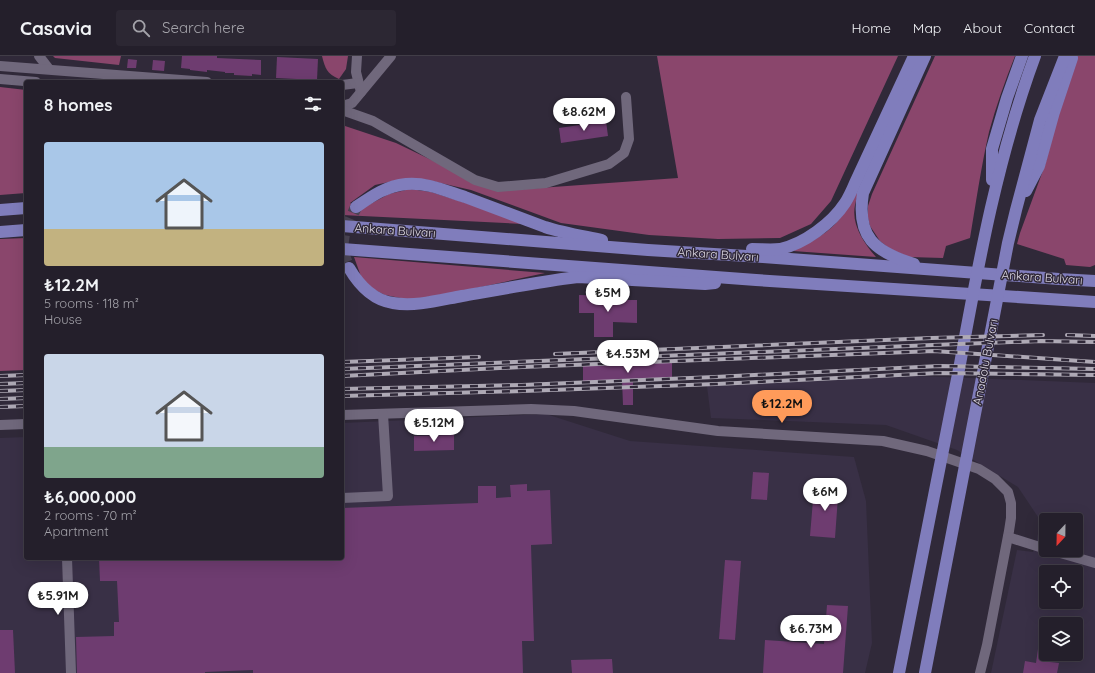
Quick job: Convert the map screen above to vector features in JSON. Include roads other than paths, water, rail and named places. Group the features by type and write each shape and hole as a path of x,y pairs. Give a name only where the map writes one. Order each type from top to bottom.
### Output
{"main road":[{"path":"356,207 370,197 394,186 407,184 426,185 548,228 648,250 678,244 780,249 807,237 820,229 845,203 914,56"},
{"path":"925,56 863,193 861,213 866,233 884,252 933,269"},
{"path":"992,199 992,149 1007,98 1022,56"},
{"name":"Anadolu Bulvarı","path":"899,673 929,526 983,238 1015,114 1035,56"},
{"name":"Anadolu Bulvarı","path":"925,673 1008,243 1040,120 1065,56"},
{"path":"1016,210 1039,166 1054,112 1073,56"},
{"path":"0,210 24,208"},
{"name":"Ankara Bulvarı","path":"344,226 648,250 1095,281"},
{"path":"0,232 24,230"},
{"name":"Ankara Bulvarı","path":"344,249 756,280 1095,302"},
{"path":"349,268 360,285 374,296 391,303 402,304 434,301 562,278 578,277 704,284 756,280"},
{"path":"1059,279 1095,272"}],"street":[{"path":"39,56 49,69"},
{"path":"357,56 356,72 360,88"},
{"path":"344,105 352,103 360,88 391,56"},
{"path":"0,66 183,80"},
{"path":"0,79 24,81"},
{"path":"344,85 360,88"},
{"path":"344,111 373,121 475,180 498,187 546,182 609,164 624,153 629,139 626,97"},
{"path":"344,415 531,409 574,411 718,431 883,441 927,451 979,469 995,479 1008,492 1011,502 1011,518 1008,537 987,645 980,673"},
{"path":"344,498 388,496 383,414"},
{"path":"0,425 24,424"},
{"path":"1008,537 1039,547"},
{"path":"1074,557 1095,563"},
{"path":"67,560 71,673"}],"tunnel":[{"path":"344,234 356,207"},
{"path":"344,256 349,268"}],"railway":[{"path":"555,354 932,338 1043,335"},
{"path":"1067,335 1095,336"},
{"path":"344,369 1041,341 1095,342"},
{"path":"344,376 522,367 934,351 1095,362"},
{"path":"344,362 479,357"},
{"path":"344,389 522,385 940,366 1095,369"},
{"path":"344,396 716,384 939,373 1095,375"},
{"path":"0,376 24,375"},
{"path":"0,384 24,383"},
{"path":"0,391 24,390"},
{"path":"0,399 24,398"},
{"path":"0,407 24,406"}]}
